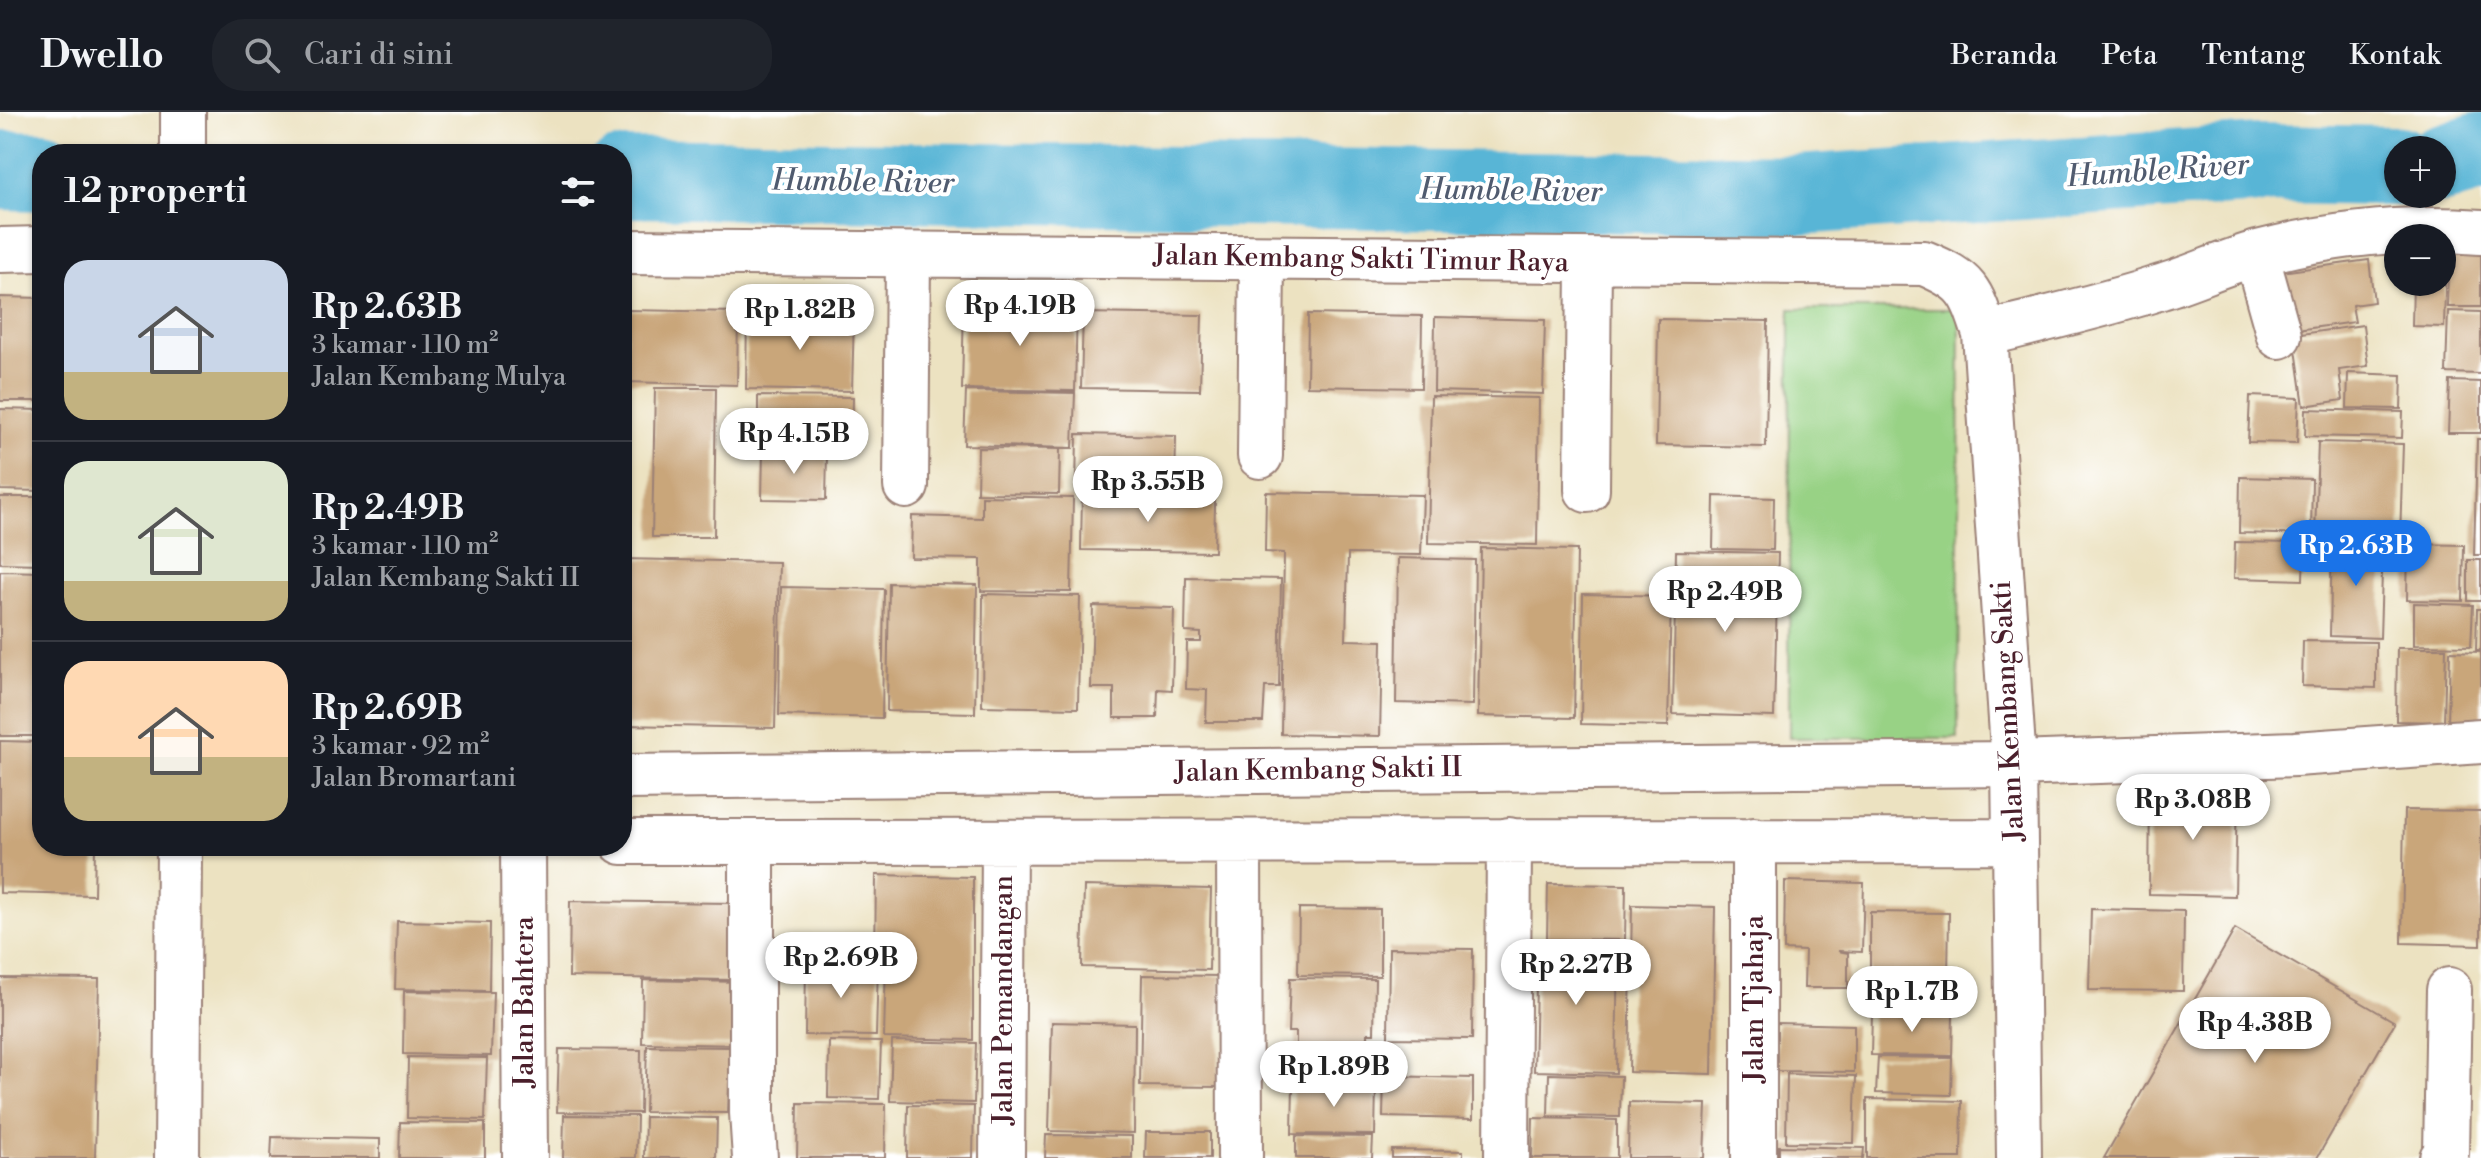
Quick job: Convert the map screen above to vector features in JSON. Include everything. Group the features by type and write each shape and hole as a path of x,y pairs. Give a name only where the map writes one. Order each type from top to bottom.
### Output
{"street":[{"path":"183,112 183,144"},
{"path":"1985,334 2160,288 2256,254 2364,232 2481,232"},
{"path":"0,250 32,249"},
{"name":"Jalan Kembang Sakti Timur Raya","path":"632,252 1924,263 1953,275"},
{"path":"2256,254 2279,336"},
{"path":"906,486 908,255"},
{"path":"1260,456 1262,258"},
{"path":"1587,490 1589,261"},
{"name":"Jalan Kembang Sakti","path":"1953,275 1972,296 1985,334 2014,764 2019,1158"},
{"name":"Jalan Kembang Sakti II","path":"632,777 2014,764 2295,754 2481,741"},
{"path":"1507,1158 1509,840"},
{"name":"Jalan Tjahaja","path":"1754,840 1754,1158"},
{"path":"1239,841 1240,1158"},
{"path":"632,842 2015,841"},
{"path":"752,842 752,1113 755,1158"},
{"name":"Jalan Pemandangan","path":"1002,1158 1004,842"},
{"path":"177,1158 179,856"},
{"name":"Jalan Bahtera","path":"523,856 525,1158"},
{"path":"2442,1158 2446,1153 2449,990"}],"green space":[{"path":"1790,309 1960,309 1958,738 1789,738"}],"building":[{"path":"2456,244 2481,245 2481,307 2447,307 2447,296 2456,296"},
{"path":"2369,260 2374,302 2352,305 2355,322 2289,331 2281,272"},
{"path":"2413,296 2445,296 2444,327 2412,326"},
{"path":"0,297 32,298 32,401 0,401"},
{"path":"964,305 1077,307 1075,391 962,389"},
{"path":"632,310 738,312 737,385 632,382"},
{"path":"2448,311 2481,312 2481,374 2446,373"},
{"path":"747,313 854,315 852,391 746,389"},
{"path":"1083,313 1202,315 1200,390 1081,388"},
{"path":"1308,314 1422,316 1421,388 1307,386"},
{"path":"1435,317 1545,320 1543,394 1434,391"},
{"path":"1658,319 1768,321 1766,447 1656,445"},
{"path":"2363,325 2368,366 2339,370 2343,400 2304,406 2294,335"},
{"path":"2348,373 2402,375 2401,409 2347,408"},
{"path":"2450,381 2481,382 2481,433 2448,433"},
{"path":"655,388 716,388 714,537 652,537"},
{"path":"966,391 1075,393 1073,448 964,445"},
{"path":"758,396 853,397 852,451 758,449"},
{"path":"1431,396 1539,398 1537,545 1428,543"},
{"path":"2250,396 2299,398 2297,443 2248,442"},
{"path":"0,409 32,410 32,491 0,490"},
{"path":"2306,409 2403,412 2402,438 2305,436"},
{"path":"1077,434 1176,436 1175,491 1076,489"},
{"path":"2477,439 2481,439 2481,555 2474,555"},
{"path":"2318,442 2403,444 2400,538 2315,536"},
{"path":"978,448 1060,449 1059,494 977,493"},
{"path":"763,451 827,452 826,500 762,499"},
{"path":"2240,477 2312,479 2311,535 2239,533"},
{"path":"1266,492 1423,495 1421,555 1348,554 1346,640 1382,641 1380,736 1281,734 1284,553 1265,552"},
{"path":"982,496 1073,498 1071,592 981,591 981,559 911,558 912,516 982,518"},
{"path":"1082,496 1215,499 1214,552 1081,550"},
{"path":"1714,496 1774,498 1773,550 1713,549"},
{"path":"0,497 32,497 32,564 0,563"},
{"path":"2332,538 2383,539 2380,638 2330,636"},
{"path":"2235,542 2304,543 2303,580 2234,578"},
{"path":"2408,544 2464,545 2463,601 2407,600"},
{"path":"1481,548 1577,550 1574,718 1478,716"},
{"path":"1676,551 1778,553 1774,717 1673,714"},
{"path":"1398,558 1475,560 1473,705 1396,703"},
{"path":"632,559 779,562 775,728 632,725"},
{"path":"2468,560 2481,560 2481,601 2468,601"},
{"path":"0,571 32,572 32,736 0,736"},
{"path":"1186,577 1281,579 1279,687 1265,687 1263,722 1206,722 1207,690 1186,689 1187,642 1201,642 1201,633 1185,632"},
{"path":"889,583 977,585 975,713 887,711"},
{"path":"781,587 884,589 882,718 779,715"},
{"path":"983,594 1080,596 1078,708 982,706"},
{"path":"1583,594 1671,596 1668,726 1581,724"},
{"path":"2414,603 2473,605 2471,646 2414,645"},
{"path":"1093,606 1174,608 1172,690 1158,689 1157,718 1114,718 1114,688 1091,688"},
{"path":"2477,609 2481,609 2481,650 2476,650"},
{"path":"2303,641 2376,642 2376,688 2302,686"},
{"path":"2397,648 2446,648 2444,722 2396,721"},
{"path":"2450,651 2481,652 2481,724 2448,723"},
{"path":"0,741 32,742 32,856 95,856 94,895 0,893"},
{"path":"2150,789 2237,790 2235,896 2149,894"},
{"path":"2404,810 2481,811 2481,945 2402,943"},
{"path":"876,875 973,877 973,1040 884,1038 886,961 875,961"},
{"path":"1785,881 1864,883 1862,952 1838,951 1848,953 1848,988 1804,988 1805,951 1784,950"},
{"path":"1548,884 1626,885 1625,940 1547,939"},
{"path":"1084,886 1211,889 1209,970 1082,967"},
{"path":"570,901 731,903 730,980 569,977"},
{"path":"1632,905 1715,907 1712,1074 1629,1072"},
{"path":"1299,908 1380,909 1380,976 1298,975"},
{"path":"2091,909 2184,911 2183,991 2089,990"},
{"path":"1870,912 1949,913 1948,976 1870,974"},
{"path":"397,921 490,923 489,991 395,989"},
{"path":"2235,929 2395,1022 2317,1158 2104,1158"},
{"path":"1537,941 1618,942 1616,1073 1534,1071"},
{"path":"1389,948 1473,949 1472,1039 1388,1038"},
{"path":"806,964 878,965 876,1036 805,1035"},
{"path":"1142,975 1221,976 1218,1087 1140,1086"},
{"path":"0,978 99,979 95,1158 0,1158"},
{"path":"1290,978 1375,979 1374,1033 1368,1033 1367,1080 1296,1079 1296,1032 1288,1032"},
{"path":"643,980 743,982 742,1045 642,1043"},
{"path":"404,991 493,992 491,1056 403,1054"},
{"path":"1872,1013 1953,1014 1952,1056 1871,1055"},
{"path":"1052,1022 1135,1024 1134,1133 1049,1131"},
{"path":"1777,1023 1854,1025 1854,1072 1776,1071"},
{"path":"829,1041 881,1042 879,1099 828,1098"},
{"path":"892,1041 976,1043 974,1103 890,1101"},
{"path":"647,1046 730,1047 728,1113 645,1112"},
{"path":"559,1049 641,1050 640,1113 557,1112"},
{"path":"408,1057 487,1058 485,1120 407,1118"},
{"path":"1878,1057 1952,1058 1951,1095 1876,1093"},
{"path":"1549,1074 1621,1076 1620,1117 1548,1116"},
{"path":"1787,1074 1856,1076 1854,1143 1786,1142"},
{"path":"1384,1076 1473,1078 1473,1119 1383,1117"},
{"path":"1293,1083 1376,1084 1375,1135 1292,1134"},
{"path":"1867,1099 1962,1101 1961,1158 1867,1158"},
{"path":"1629,1102 1706,1104 1704,1158 1628,1158"},
{"path":"798,1103 886,1104 885,1158 797,1158"},
{"path":"908,1105 974,1106 973,1158 907,1158"},
{"path":"564,1115 637,1116 636,1158 563,1158"},
{"path":"645,1117 717,1118 716,1158 644,1158"},
{"path":"1533,1118 1617,1120 1617,1158 1532,1158"},
{"path":"400,1122 485,1123 485,1158 399,1158"},
{"path":"1146,1132 1210,1132 1210,1158 1145,1158"},
{"path":"1046,1135 1132,1136 1132,1158 1045,1158"},
{"path":"1296,1136 1373,1137 1372,1158 1296,1158"},
{"path":"272,1137 380,1139 380,1158 271,1158"},
{"path":"1779,1146 1864,1148 1863,1158 1779,1158"},
{"path":"1392,1150 1463,1151 1463,1158 1392,1158"}],"waterway":[{"name":"Humble River","path":"2456,160 2481,152"},
{"name":"Humble River","path":"632,178 1798,195 2260,164 2384,166"},
{"name":"Humble River","path":"0,170 32,171"}]}
